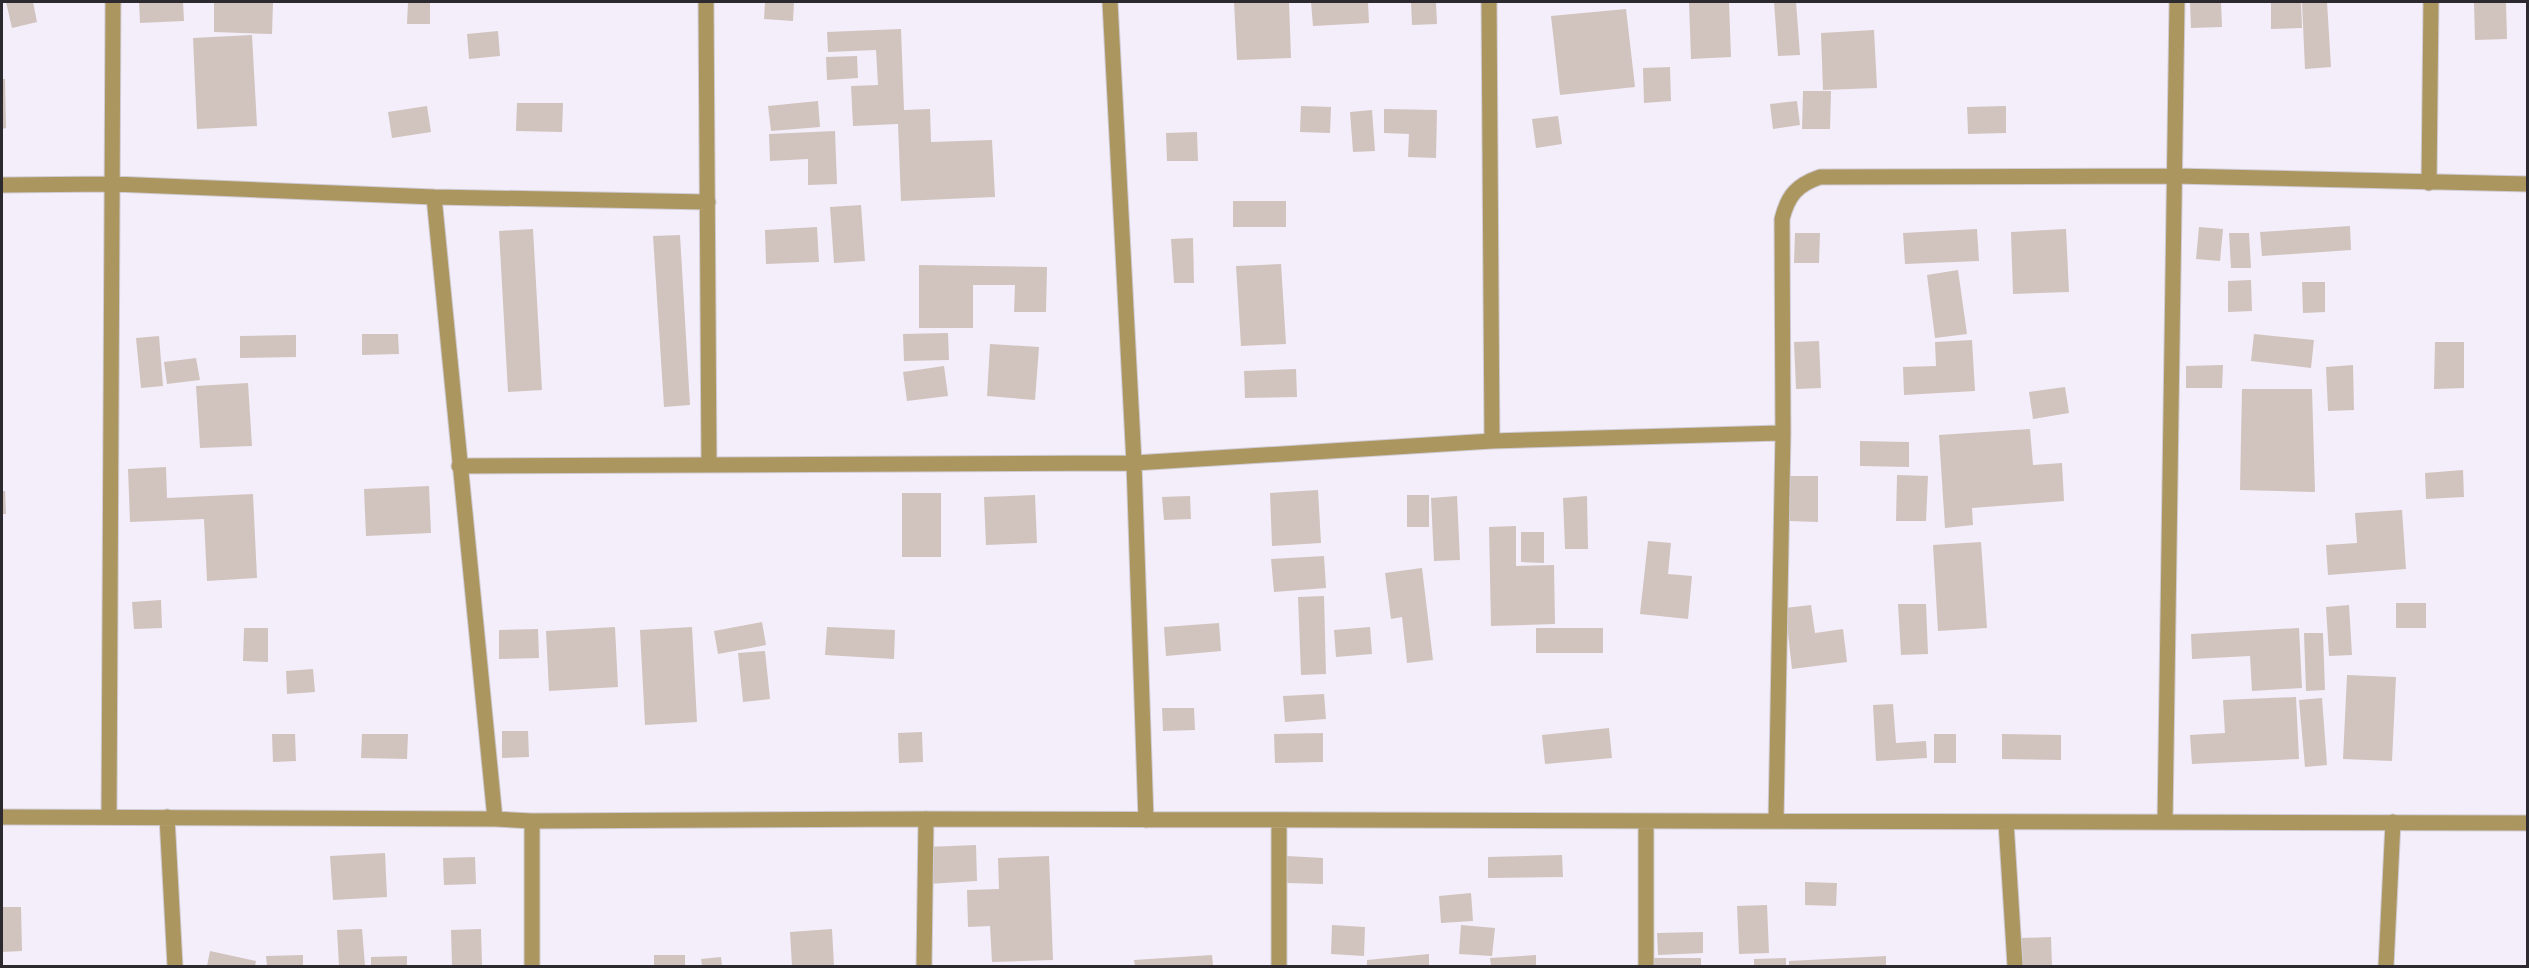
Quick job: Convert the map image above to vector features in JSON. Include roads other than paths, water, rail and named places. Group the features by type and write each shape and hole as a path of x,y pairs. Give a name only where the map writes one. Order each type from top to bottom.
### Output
{"street":[{"path":"109,817 113,2"},
{"path":"706,2 709,464"},
{"path":"1110,2 1134,464 1146,820"},
{"path":"1489,2 1492,441"},
{"path":"2165,822 2177,2"},
{"path":"2429,183 2431,2"},
{"path":"1776,821 1784,433 1782,219 1787,201 1806,182 1820,177 2174,176 2528,184"},
{"path":"2,185 113,184 434,197 708,202"},
{"path":"434,197 495,819"},
{"path":"459,466 1134,464 1492,441 1784,433"},
{"path":"2,817 532,821 926,819 2528,822"},
{"path":"167,817 175,966"},
{"path":"924,966 926,819"},
{"path":"1279,820 1279,966"},
{"path":"532,821 532,966"},
{"path":"1646,821 1646,966"},
{"path":"2006,822 2015,966"},
{"path":"2386,966 2393,822"}]}
